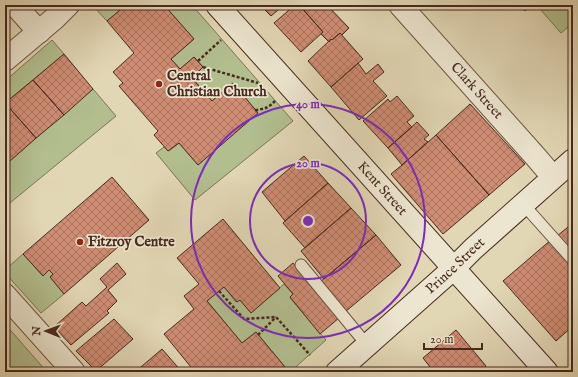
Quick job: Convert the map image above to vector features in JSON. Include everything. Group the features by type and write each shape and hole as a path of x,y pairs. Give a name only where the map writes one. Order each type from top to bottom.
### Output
{"street":[{"path":"15,5 39,32"},
{"path":"5,60 39,32 68,5"},
{"name":"Kent Street","path":"217,5 547,372"},
{"name":"Clark Street","path":"400,5 553,178"},
{"name":"Prince Street","path":"337,372 573,160"},
{"path":"5,295 74,372"}],"lane":[{"path":"523,204 573,260"},
{"path":"302,265 367,346"}],"path":[{"path":"198,61 222,39"},
{"path":"203,68 260,84"},
{"path":"256,110 265,109 275,101"},
{"path":"219,291 244,319 276,317"},
{"path":"258,335 276,317"},
{"path":"276,317 310,355"}],"green space":[{"path":"92,5 126,5 107,21"},
{"path":"164,5 192,5 293,121 195,200 156,153 164,147 169,151 179,143 198,165 258,113 233,83 212,101 192,78 203,67 194,57 180,69 171,59 194,39"},
{"path":"545,5 573,5 573,23 561,33 540,9"},
{"path":"52,40 64,54 5,103 5,81"},
{"path":"93,89 116,116 5,207 5,165"},
{"path":"23,254 43,276 49,270 53,274 50,277 64,294 41,313 5,273 5,270"},
{"path":"284,284 293,294 290,298 326,340 290,372 279,372 285,367 256,332 242,343 207,301 224,287 236,302 240,300 251,313"},
{"path":"5,324 47,372 5,372"}],"building":[{"name":"Central Christian Church","path":"126,5 164,5 194,39 171,59 180,69 194,57 203,67 192,78 212,101 233,83 258,113 198,165 179,143 168,151 154,135 158,131 119,86 123,83 113,72 134,53 107,21"},
{"path":"259,5 284,5 271,16"},
{"path":"295,5 299,5 323,32 301,52 274,23"},
{"path":"305,5 327,5 349,28 342,35 340,33 329,42 321,34 323,32 302,8"},
{"path":"520,5 532,5 525,11"},
{"path":"340,33 363,59 331,87 308,61 331,39 332,40"},
{"path":"64,54 93,89 64,115 33,80"},
{"path":"358,63 366,74 378,64 384,72 373,81 387,96 359,120 331,87"},
{"path":"33,80 64,115 36,138 5,103"},
{"path":"397,96 414,116 407,122 412,127 388,148 363,121 388,99 390,102"},
{"path":"5,103 36,138 10,161 5,156"},
{"path":"470,104 525,164 489,195 436,135"},
{"path":"417,122 429,135 424,139 428,142 402,165 388,148"},
{"path":"436,135 489,195 443,234 391,174"},
{"path":"304,156 328,183 285,221 262,192"},
{"name":"Fitzroy Centre","path":"112,177 149,220 64,294 50,277 53,274 49,270 43,276 23,254"},
{"path":"328,183 351,208 305,248 283,223"},
{"path":"351,208 376,235 324,279 301,251"},
{"path":"223,219 280,288 251,313 240,300 237,302 224,287 207,301 242,343 256,332 285,367 279,372 195,372 164,334 194,309 184,296 199,284 177,258"},
{"path":"573,223 573,255 557,236"},
{"path":"376,235 401,265 345,312 320,282"},
{"path":"552,239 573,265 573,326 556,341 503,281"},
{"path":"117,263 126,274 108,290 117,301 107,311 109,313 71,345 54,327 82,302 86,306 107,287 100,279"},
{"path":"293,263 339,318 320,334 290,297 293,294 278,276"},
{"path":"114,319 133,339 96,371 76,351"},
{"path":"456,330 486,366 479,372 434,372 423,358"},
{"path":"162,349 182,372 135,372"}],"place":[{"name":"Central Christian Church","path":"159,84"},
{"name":"Fitzroy Centre","path":"80,242"}]}
